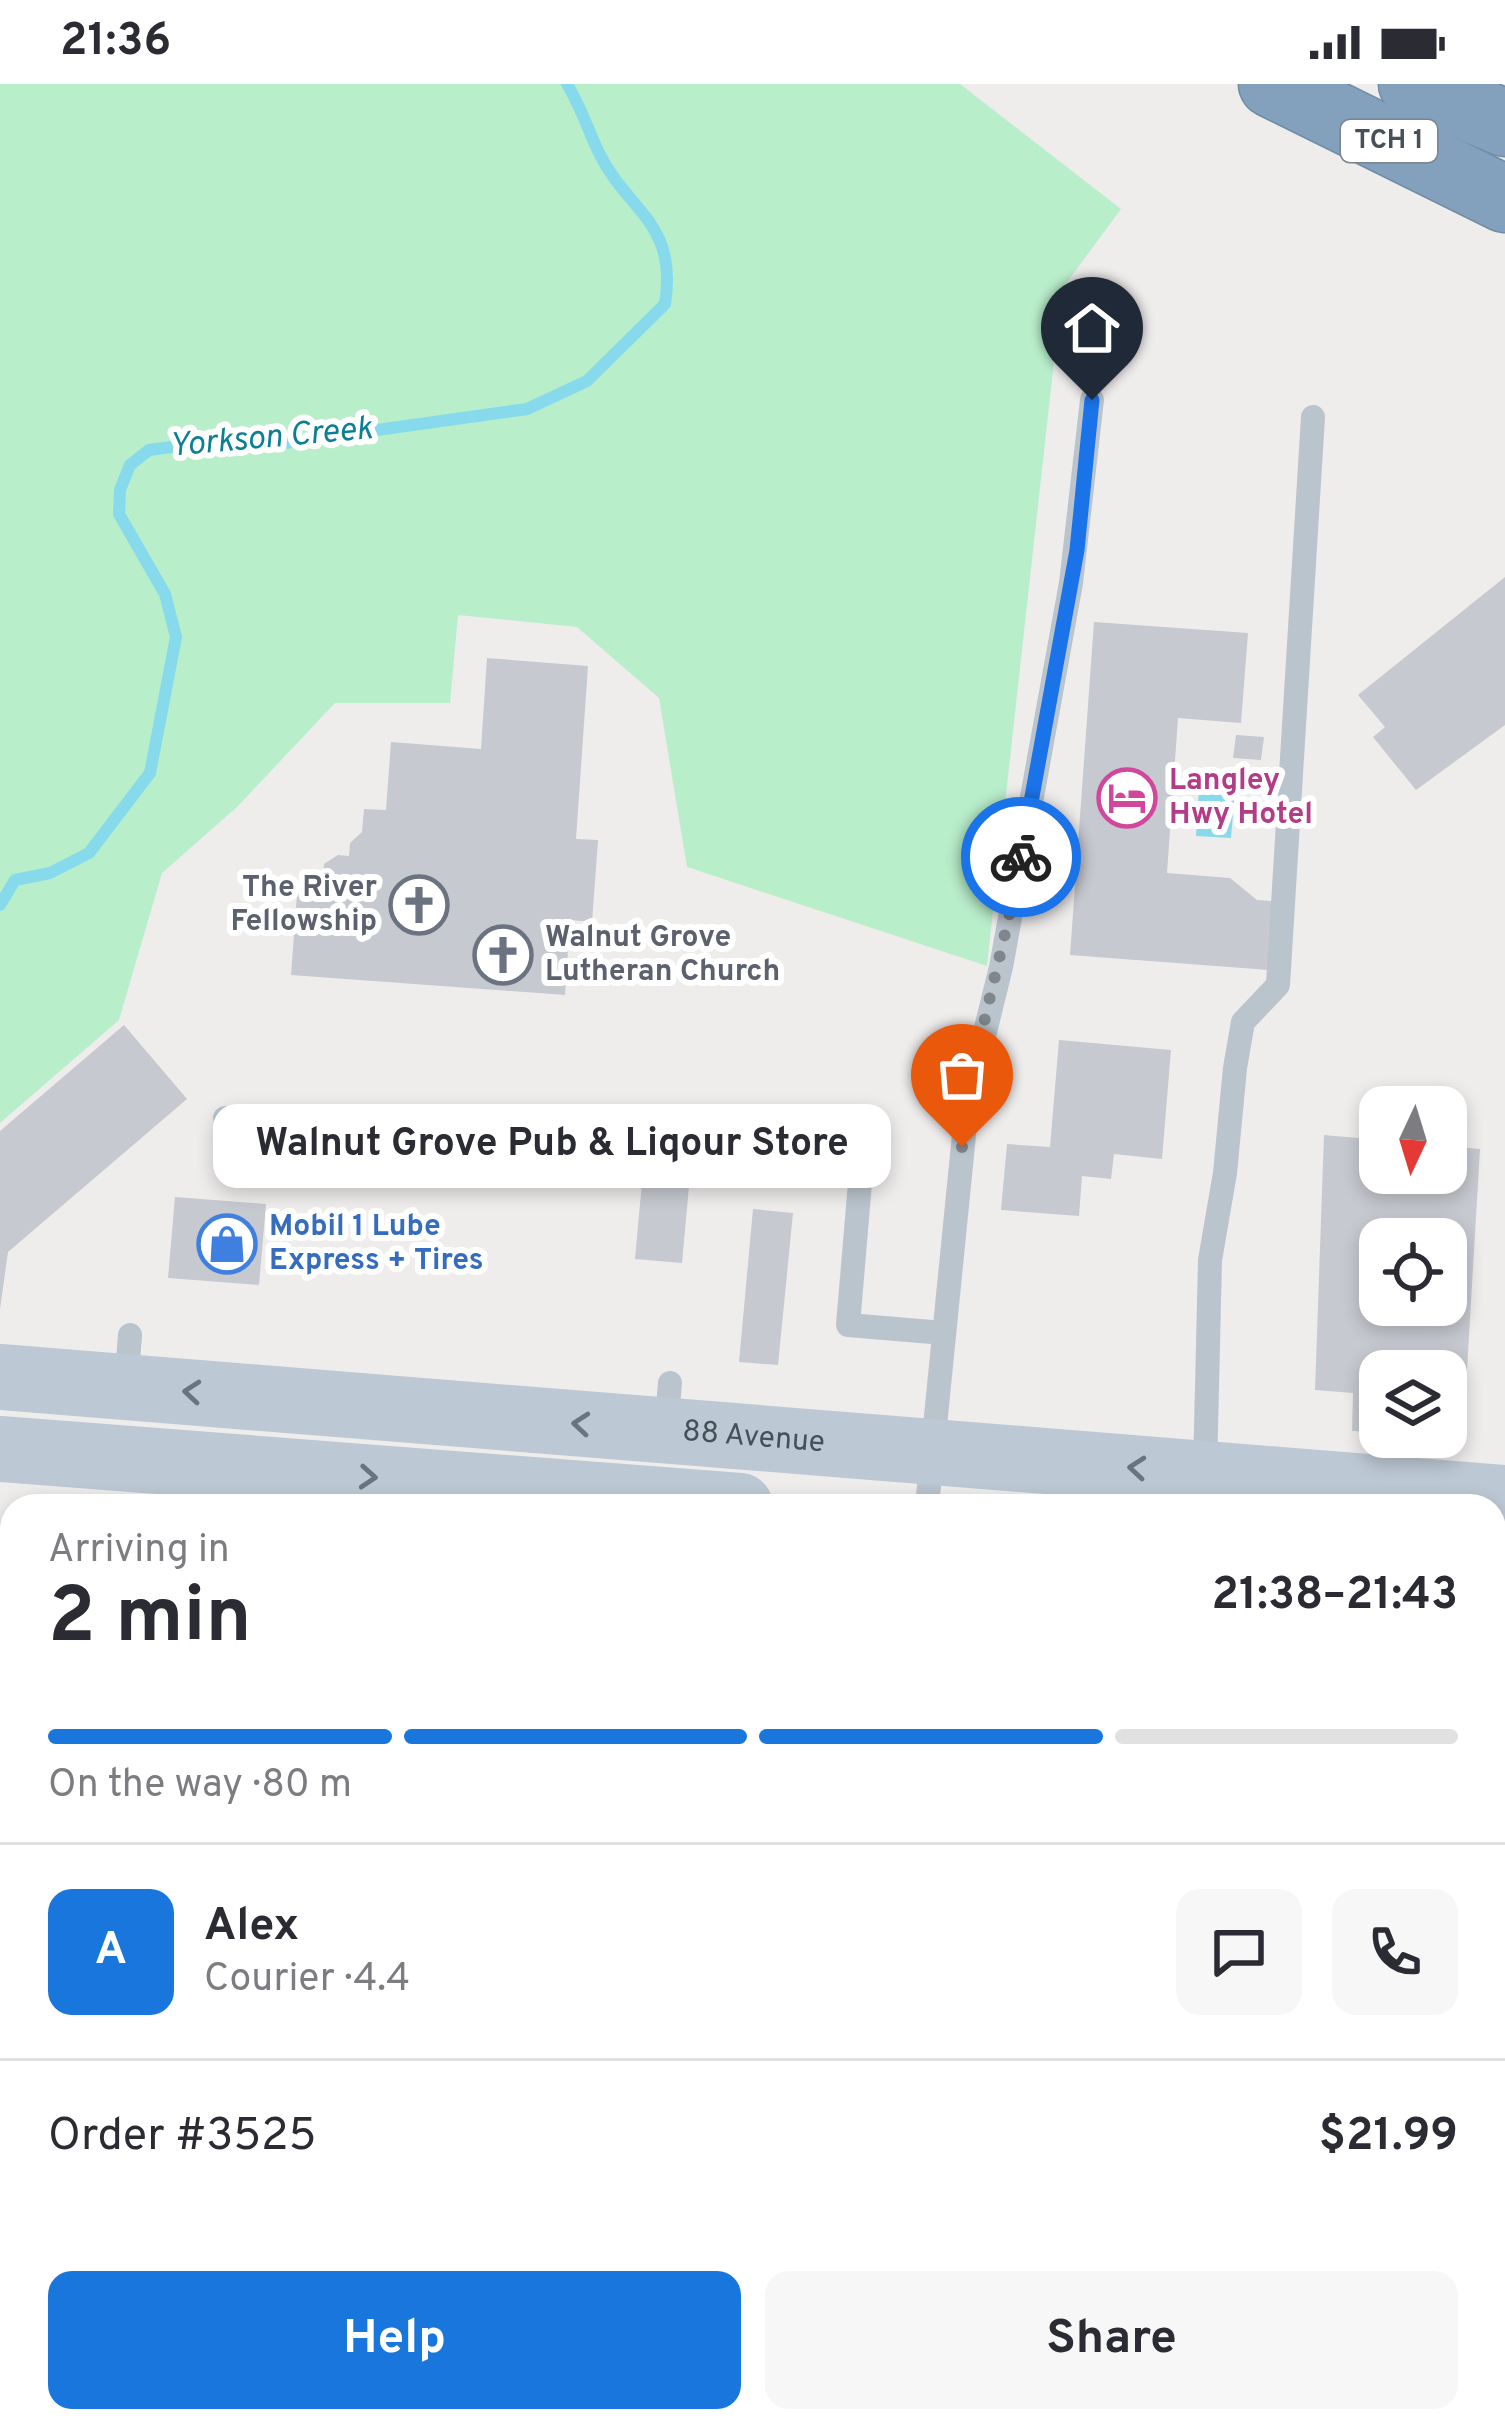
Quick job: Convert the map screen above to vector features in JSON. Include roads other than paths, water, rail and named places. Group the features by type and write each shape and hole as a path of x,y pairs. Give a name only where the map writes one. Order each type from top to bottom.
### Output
{"highway":[{"name":"TCH 1","path":"1272,84 1505,199"},
{"path":"1412,84 1505,123"}],"main road":[{"name":"88 Avenue","path":"0,1377 128,1361 287,1400 668,1407 929,1479 1205,1474 1455,1494"},
{"path":"282,1471 287,1400"},
{"path":"0,1449 583,1494"}],"lane":[{"path":"929,1479 967,1105 1001,967 1067,606 1092,400"},
{"path":"1205,1474 1210,1260 1226,1173 1234,1068 1243,1022 1277,985 1313,417"},
{"path":"225,1118 327,1126"},
{"path":"862,1159 848,1325 944,1333"}],"water":[{"path":"1200,774 1236,777 1231,838 1196,836"}],"waterway":[{"name":"Yorkson Creek","path":"0,905 15,880 50,873 89,853 150,773 176,637 165,594 119,514 120,490 130,465 149,450 218,441 277,444 527,409 587,381 665,304 667,276 657,236 599,153 567,84"}],"place":[{"name":"Langley Hwy Hotel","path":"1127,798"},
{"name":"The River Fellowship","path":"419,905"},
{"name":"Walnut Grove Lutheran Church","path":"503,955"},
{"name":"Walnut Grove Pub & Liqour Store","path":"962,1147"},
{"name":"Mobil 1 Lube Express + Tires","path":"227,1244"}]}
